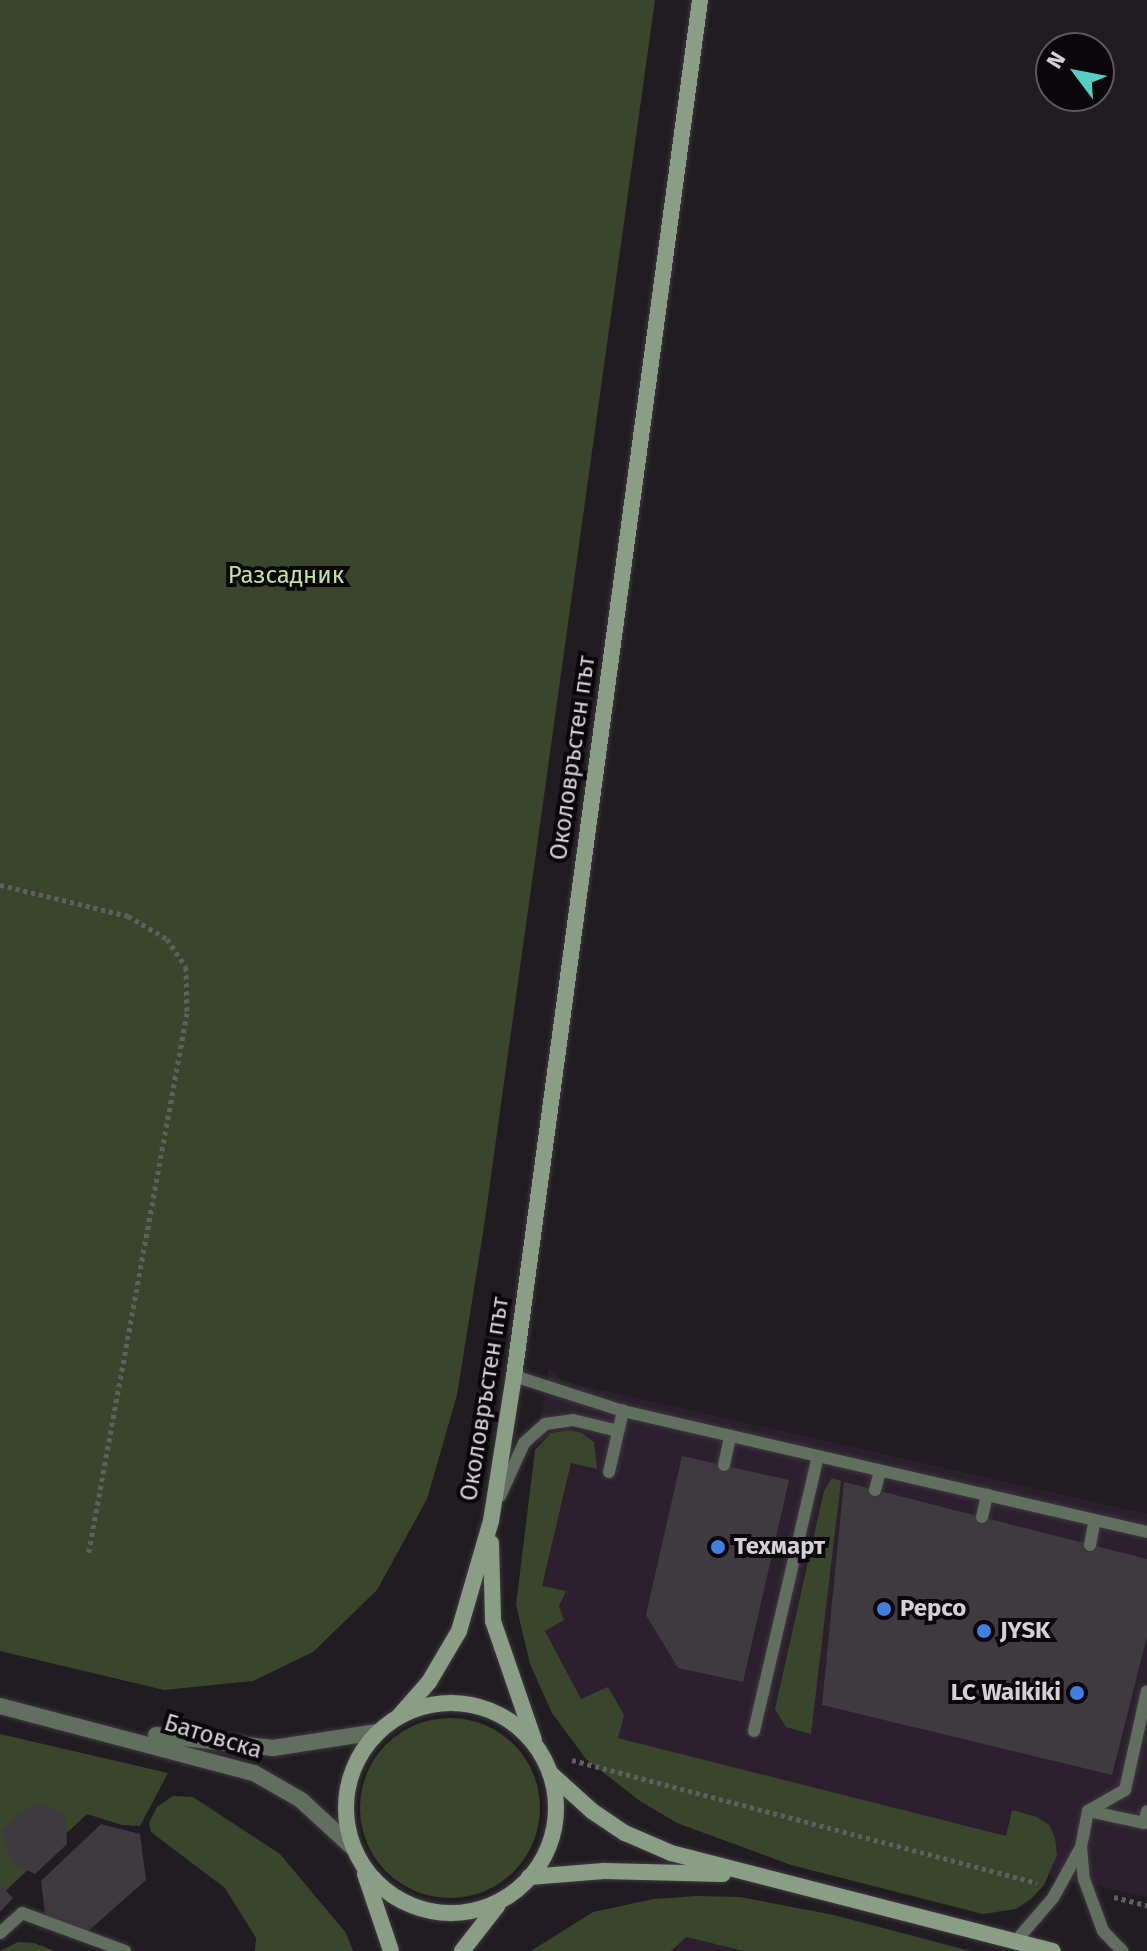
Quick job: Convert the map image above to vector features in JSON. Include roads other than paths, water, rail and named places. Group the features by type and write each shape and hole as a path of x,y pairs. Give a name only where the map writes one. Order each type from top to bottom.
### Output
{"main road":[{"name":"Околовръстен път","path":"399,1716 429,1682 459,1631 491,1521 514,1376 700,0"},
{"name":"Околовръстен път","path":"491,1521 493,1621 537,1748"},
{"path":"391,1951 362,1864 353,1848 346,1817 348,1786 359,1757 378,1732 399,1716 443,1703 474,1705 503,1717 537,1748 549,1771 555,1799 554,1827 545,1854 529,1877 505,1898 462,1951"},
{"path":"549,1771 592,1811 625,1833 671,1853 1022,1947 1053,1951"},
{"path":"362,1864 390,1894 426,1910 467,1912 505,1898"},
{"path":"529,1877 604,1871 749,1875"}],"street":[{"name":"Батовска","path":"0,1706 254,1773 301,1800 353,1848"},
{"name":"Батовска","path":"83,1726 273,1748 378,1732"}],"lane":[{"path":"514,1376 623,1411 1147,1532"},
{"path":"609,1472 623,1411"},
{"path":"491,1521 514,1459 537,1429 558,1420 573,1420 618,1431"},
{"path":"724,1465 730,1436"},
{"path":"754,1731 818,1456"},
{"path":"875,1490 880,1471"},
{"path":"982,1517 987,1495"},
{"path":"1090,1545 1095,1520"},
{"path":"1022,1947 1081,1847 1088,1811 1125,1790 1147,1691"},
{"path":"1088,1811 1146,1819"},
{"path":"1081,1847 1088,1892 1103,1931 1122,1951"},
{"path":"0,1933 22,1913 125,1951"}],"place":[{"name":"Техмарт","path":"718,1547"},
{"name":"Pepco","path":"884,1609"},
{"name":"JYSK","path":"984,1631"},
{"name":"LC Waikiki","path":"1077,1693"}],"park label":[{"name":"Разсадник","path":"286,576"}]}
